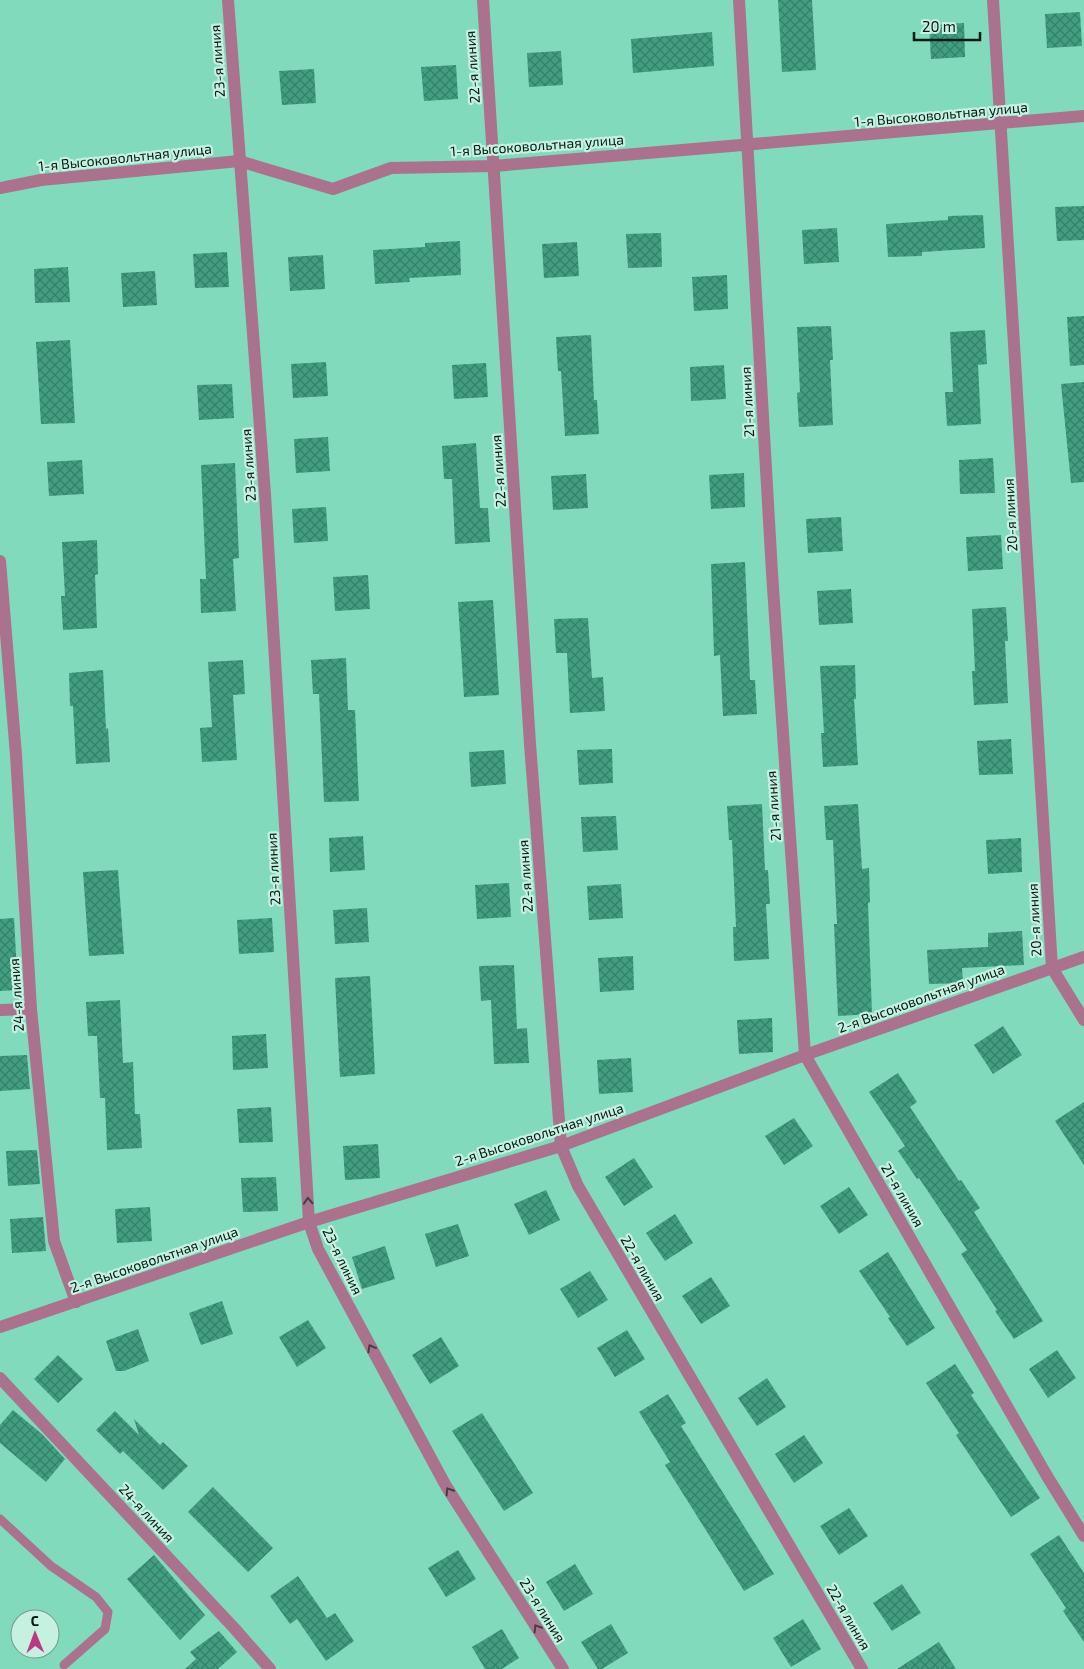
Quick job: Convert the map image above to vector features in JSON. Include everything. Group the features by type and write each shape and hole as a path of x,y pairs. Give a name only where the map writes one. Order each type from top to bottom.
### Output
{"street":[{"name":"23-я линия","path":"228,0 265,494 309,1222 318,1249 446,1486 563,1669"},
{"name":"22-я линия","path":"483,0 530,744 561,1146 578,1186 862,1669"},
{"name":"21-я линия","path":"739,0 773,583 806,1055 1047,1476 1084,1536"},
{"name":"20-я линия","path":"993,0 1052,968 1084,1020"},
{"name":"1-я Высоковольтная улица","path":"0,188 41,180 240,161 333,188 391,168 494,166 1084,116"},
{"name":"24-я линия","path":"0,561 16,755 31,1009 54,1241 76,1302"},
{"name":"2-я Высоковольтная улица","path":"0,1327 309,1222 561,1146 806,1055 1084,958"},
{"path":"0,1010 31,1009"},
{"name":"24-я линия","path":"0,1378 235,1629 270,1669"}],"lane":[{"path":"0,1519 51,1566 96,1597 108,1612 105,1629 64,1664"}],"building":[{"path":"778,0 812,0 816,70 782,72"},
{"path":"1080,12 1082,46 1047,48 1045,14"},
{"path":"964,23 965,57 931,59 929,25"},
{"path":"712,32 714,66 633,73 631,39"},
{"path":"561,51 563,85 529,87 527,53"},
{"path":"456,65 458,99 424,101 421,67"},
{"path":"314,69 316,103 282,105 279,71"},
{"path":"1084,206 1084,240 1057,241 1055,207"},
{"path":"983,215 985,248 922,252 922,256 888,257 886,224 948,220 948,216"},
{"path":"837,228 839,262 804,264 802,230"},
{"path":"661,233 662,267 628,268 626,234"},
{"path":"460,241 461,275 409,278 410,282 375,284 373,250 425,247 425,243"},
{"path":"577,242 579,276 544,278 542,244"},
{"path":"227,252 229,287 195,288 193,254"},
{"path":"323,255 325,289 290,291 288,257"},
{"path":"68,267 70,302 35,303 34,269"},
{"path":"155,271 157,305 123,307 121,273"},
{"path":"727,275 728,309 694,311 692,277"},
{"path":"1084,316 1084,365 1070,366 1067,317"},
{"path":"831,326 833,360 830,360 833,425 799,427 797,393 800,392 797,327"},
{"path":"985,330 987,364 978,365 981,424 947,426 945,392 953,392 950,332"},
{"path":"591,335 594,400 597,400 599,434 565,436 561,371 558,371 556,337"},
{"path":"70,340 75,423 41,424 36,342"},
{"path":"326,362 328,396 293,398 291,364"},
{"path":"486,363 488,397 454,399 452,365"},
{"path":"724,365 726,399 691,401 690,367"},
{"path":"1084,382 1084,482 1071,483 1061,384"},
{"path":"232,384 234,418 199,420 197,385"},
{"path":"328,437 330,471 296,473 294,439"},
{"path":"476,443 480,508 488,508 490,542 455,544 452,479 444,479 442,446"},
{"path":"993,458 995,493 960,494 959,460"},
{"path":"82,460 84,494 49,496 47,462"},
{"path":"235,463 239,558 233,559 236,611 201,613 200,579 206,579 201,465"},
{"path":"744,473 745,507 711,509 709,475"},
{"path":"586,474 588,508 553,510 551,476"},
{"path":"326,507 328,541 294,543 292,509"},
{"path":"841,517 843,551 808,553 806,519"},
{"path":"1001,535 1003,569 968,571 966,537"},
{"path":"97,540 98,574 95,575 97,628 63,630 61,596 65,596 62,542"},
{"path":"745,562 750,680 755,680 757,714 723,716 720,655 714,656 711,564"},
{"path":"368,575 370,609 335,611 333,577"},
{"path":"851,589 853,623 819,625 817,591"},
{"path":"493,600 499,695 464,697 458,602"},
{"path":"1006,607 1008,641 1005,641 1008,703 974,705 972,671 975,671 972,609"},
{"path":"588,618 592,678 603,677 605,711 570,713 567,653 556,653 554,619"},
{"path":"346,658 348,710 355,710 359,801 324,802 319,694 313,694 311,660"},
{"path":"243,660 245,694 233,695 237,760 202,762 200,728 212,727 208,662"},
{"path":"855,665 856,699 854,699 858,765 823,767 821,733 824,733 820,666"},
{"path":"103,670 110,762 76,764 73,706 70,706 69,673"},
{"path":"1011,739 1013,774 979,775 977,741"},
{"path":"612,749 613,783 579,785 577,750"},
{"path":"504,750 506,784 471,787 469,752"},
{"path":"762,804 765,870 768,870 770,904 766,904 769,959 734,961 733,927 736,927 732,840 729,840 727,806"},
{"path":"858,804 862,869 869,868 870,902 868,903 872,1014 838,1016 834,924 837,924 833,840 826,840 824,806"},
{"path":"616,816 618,850 583,852 581,817"},
{"path":"363,836 365,870 330,872 329,838"},
{"path":"1021,838 1022,872 988,874 986,840"},
{"path":"118,870 124,954 89,956 83,872"},
{"path":"509,883 511,917 477,919 475,885"},
{"path":"621,884 623,918 589,920 587,886"},
{"path":"367,908 369,942 335,944 333,910"},
{"path":"14,918 18,990 0,991 0,919"},
{"path":"272,918 274,952 239,954 237,920"},
{"path":"1022,931 1024,965 962,968 963,983 929,984 927,950 988,947 988,933"},
{"path":"633,956 634,990 600,992 598,958"},
{"path":"514,965 517,1029 527,1028 529,1063 494,1064 491,1000 481,1001 479,966"},
{"path":"370,976 375,1074 340,1077 335,978"},
{"path":"120,1000 123,1063 133,1062 135,1114 140,1114 142,1148 107,1150 105,1098 100,1098 97,1036 88,1036 86,1002"},
{"path":"772,1018 773,1052 739,1054 737,1020"},
{"path":"1003,1026 1022,1055 993,1074 974,1045"},
{"path":"266,1034 268,1068 233,1070 232,1036"},
{"path":"27,1055 30,1089 0,1091 0,1056"},
{"path":"631,1058 633,1092 599,1094 597,1060"},
{"path":"898,1073 917,1102 910,1107 959,1181 961,1180 980,1208 974,1212 1043,1321 1014,1339 961,1254 967,1250 919,1178 917,1179 898,1151 905,1146 869,1092"},
{"path":"1084,1102 1084,1165 1055,1121"},
{"path":"271,1107 273,1142 239,1143 237,1109"},
{"path":"794,1118 813,1146 784,1165 765,1136"},
{"path":"378,1144 380,1178 345,1180 343,1146"},
{"path":"37,1150 40,1184 8,1186 6,1151"},
{"path":"634,1158 653,1187 624,1206 605,1177"},
{"path":"276,1177 278,1211 243,1212 241,1178"},
{"path":"849,1187 868,1215 839,1234 820,1206"},
{"path":"546,1190 560,1220 529,1235 514,1204"},
{"path":"150,1207 152,1241 117,1243 115,1209"},
{"path":"675,1214 693,1243 665,1261 646,1233"},
{"path":"43,1217 46,1251 12,1253 10,1219"},
{"path":"458,1224 469,1256 436,1267 425,1234"},
{"path":"385,1246 395,1279 362,1289 352,1257"},
{"path":"888,1252 935,1328 907,1346 859,1271"},
{"path":"590,1271 608,1300 578,1318 560,1289"},
{"path":"711,1277 730,1306 701,1324 682,1296"},
{"path":"222,1301 233,1334 201,1345 189,1313"},
{"path":"308,1320 326,1348 297,1367 279,1337"},
{"path":"138,1329 149,1361 124,1371 116,1371 106,1341"},
{"path":"627,1330 645,1359 615,1377 597,1348"},
{"path":"441,1337 459,1366 430,1384 412,1355"},
{"path":"1057,1350 1076,1378 1048,1398 1029,1369"},
{"path":"58,1355 83,1379 58,1403 34,1379"},
{"path":"955,1364 974,1393 971,1395 1040,1498 1011,1517 956,1435 959,1433 926,1383"},
{"path":"767,1378 786,1407 757,1426 738,1398"},
{"path":"668,1394 686,1423 681,1426 774,1574 744,1591 665,1465 670,1462 639,1412"},
{"path":"13,1410 42,1434 65,1459 46,1482 0,1443 0,1425"},
{"path":"115,1411 139,1435 134,1419 160,1445 163,1442 188,1466 163,1490 123,1451 120,1454 96,1430"},
{"path":"482,1413 533,1493 504,1511 452,1431"},
{"path":"804,1435 823,1463 794,1483 775,1454"},
{"path":"213,1487 273,1548 248,1572 188,1512"},
{"path":"849,1508 868,1536 839,1555 820,1526"},
{"path":"1059,1535 1084,1573 1084,1642 1063,1611 1066,1608 1030,1554"},
{"path":"458,1550 476,1579 446,1597 428,1568"},
{"path":"154,1555 205,1615 180,1640 127,1579"},
{"path":"575,1564 593,1594 564,1611 546,1582"},
{"path":"298,1576 327,1618 335,1613 354,1641 326,1661 297,1619 290,1624 270,1596"},
{"path":"902,1584 921,1613 892,1631 873,1603"},
{"path":"803,1619 821,1649 791,1667 773,1638"},
{"path":"611,1624 628,1653 602,1669 598,1669 581,1642"},
{"path":"502,1629 519,1658 502,1669 485,1669 472,1647"},
{"path":"219,1631 237,1652 218,1669 185,1669 196,1659 190,1652"},
{"path":"939,1642 956,1669 897,1669"}]}
